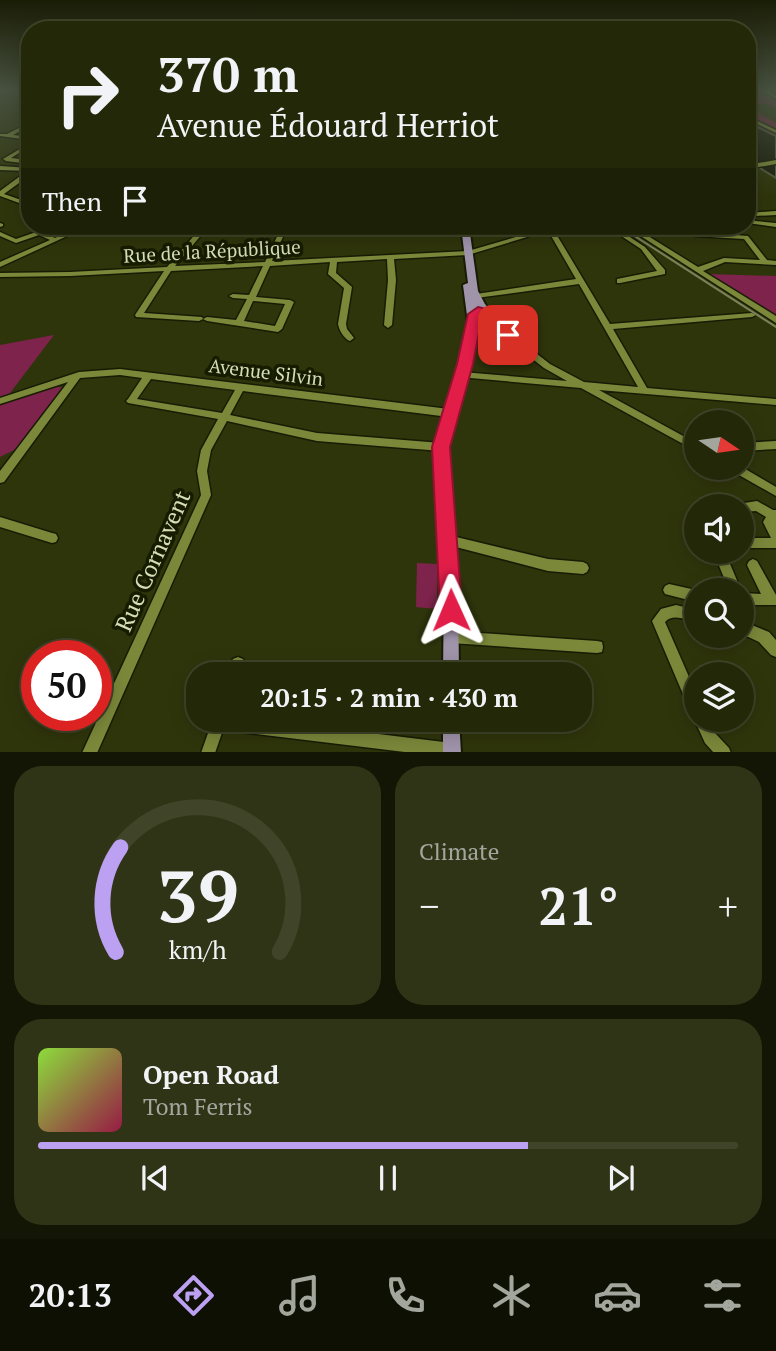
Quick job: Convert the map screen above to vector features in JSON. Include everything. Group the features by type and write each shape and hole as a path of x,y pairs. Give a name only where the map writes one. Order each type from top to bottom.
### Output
{"main road":[{"path":"451,662 448,540 441,447 472,324 480,309 466,235"},
{"path":"468,253 464,259 480,309"},
{"path":"452,732 452,751"}],"street":[{"path":"0,140 21,128"},
{"path":"0,135 21,140"},
{"path":"21,148 6,159 21,161"},
{"path":"756,165 776,162"},
{"path":"0,168 21,170"},
{"path":"0,194 21,181"},
{"path":"0,194 21,202"},
{"path":"756,213 776,213"},
{"path":"756,223 776,225"},
{"path":"0,234 16,241 33,235"},
{"path":"44,235 55,240"},
{"path":"0,265 66,235"},
{"path":"197,235 169,269 139,315 203,319 278,329 290,302 233,296"},
{"path":"239,323 280,235"},
{"name":"Rue de la République","path":"0,275 265,265 468,253 528,235"},
{"path":"551,235 581,281 644,390"},
{"path":"620,281 662,272 643,248 623,235"},
{"path":"642,235 776,320"},
{"path":"712,235 746,237 765,262"},
{"path":"388,326 392,280 390,258"},
{"path":"698,270 723,260 776,262"},
{"path":"334,261 332,274 348,289 343,329 350,338"},
{"path":"476,296 581,281"},
{"path":"480,309 526,351 554,371 684,440"},
{"path":"607,327 752,315"},
{"path":"330,334 343,329"},
{"name":"Avenue Silvin","path":"0,401 79,375 99,372 149,375 449,413"},
{"path":"0,479 79,375"},
{"path":"149,375 131,401 225,416 317,437 441,447"},
{"path":"461,375 776,402"},
{"name":"Rue Cornavent","path":"89,752 206,495 202,471 206,450 241,387"},
{"path":"754,446 776,445"},
{"path":"754,479 776,492"},
{"path":"754,506 774,514 769,522 771,531 776,536"},
{"path":"0,522 52,538"},
{"path":"448,540 548,565 583,568"},
{"path":"754,543 776,543"},
{"path":"752,565 773,600"},
{"path":"669,590 684,593"},
{"path":"754,599 773,600"},
{"path":"684,613 665,613 658,621 684,681"},
{"path":"754,632 764,637 776,650"},
{"path":"451,637 597,647"},
{"path":"208,752 215,732"},
{"path":"304,732 452,751"},
{"path":"707,732 724,752"}],"shaded area":[{"path":"756,125 776,125 776,136 756,126"},
{"path":"756,126 776,136 776,178 756,166"},
{"path":"632,235 638,235 770,320 776,324 776,328"},
{"path":"708,274 776,276 776,318"},
{"path":"54,335 7,397 0,399 0,345"},
{"path":"55,385 62,388 59,393 16,449 0,457 0,403"},
{"path":"417,563 437,564 437,609 416,607"}],"tram line":[{"path":"633,235 776,327"}],"route":[{"path":"451,610 441,447 465,364 475,314 478,311 489,314 508,335"}]}
